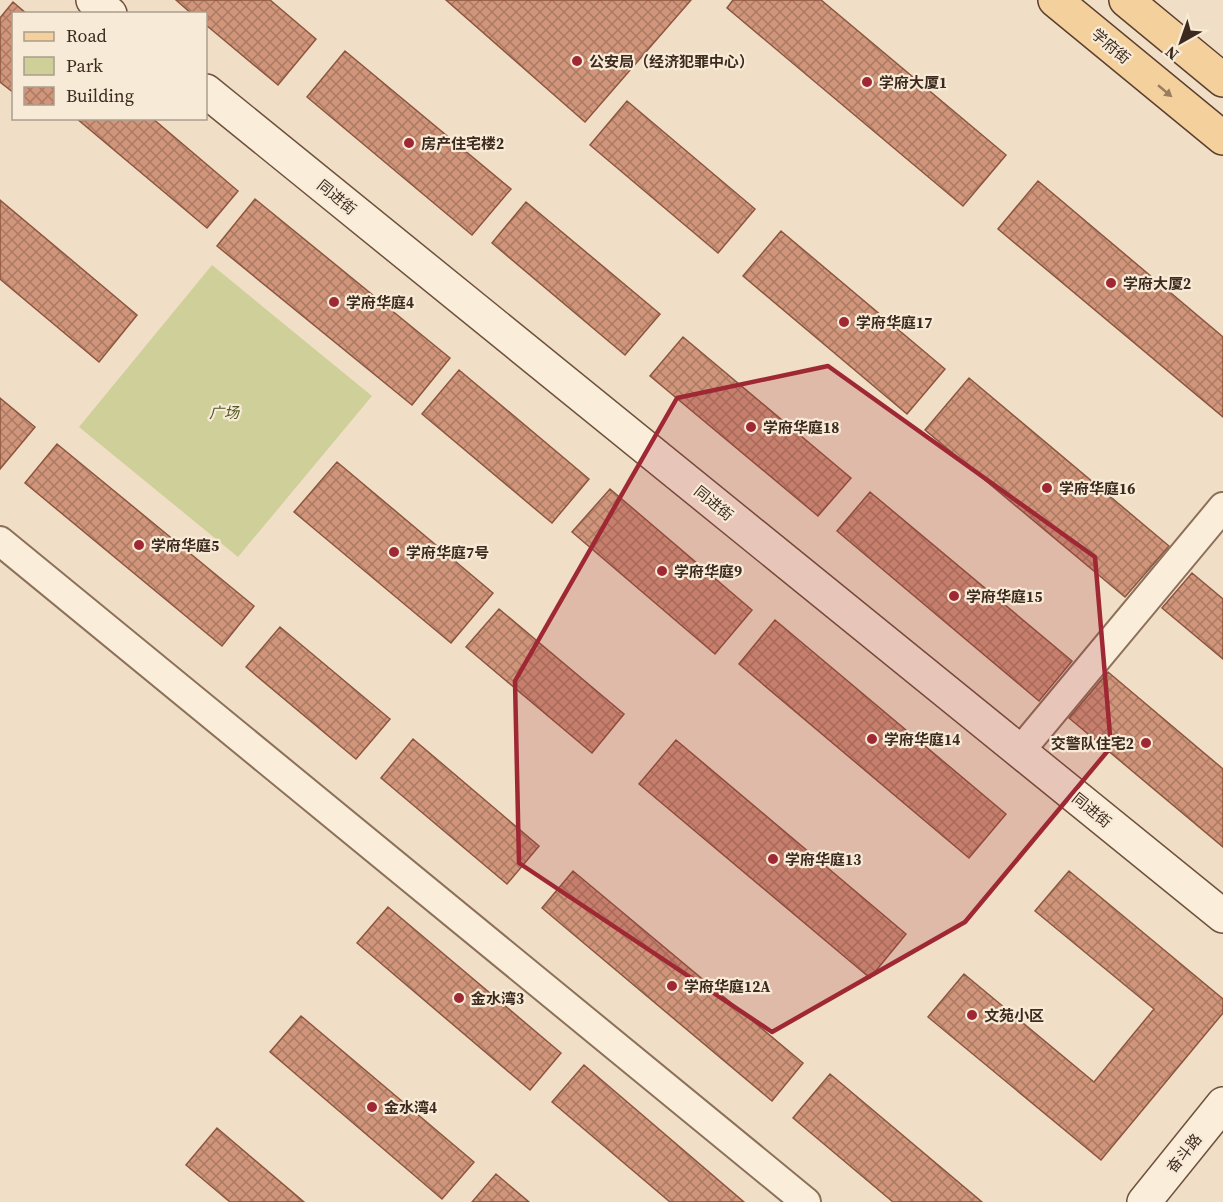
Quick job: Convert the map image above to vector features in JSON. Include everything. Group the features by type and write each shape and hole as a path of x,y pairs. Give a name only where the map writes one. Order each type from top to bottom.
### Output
{"main road":[{"name":"学府街","path":"1055,0 1223,138"},
{"path":"1126,0 1223,80"}],"street":[{"path":"93,0 108,12"},
{"name":"同进街","path":"207,92 1223,916"},
{"path":"1020,751 1223,507"},
{"path":"0,541 806,1202"},
{"name":"奋斗路","path":"1144,1202 1223,1104"}],"highlighted area":[{"path":"828,366 1095,557 1111,747 965,922 772,1032 519,863 515,681 677,398"}],"green space":[{"name":"广场","path":"212,265 372,396 238,557 79,427"}],"building":[{"path":"176,0 270,0 316,39 278,85 207,26 207,12 190,12"},
{"name":"公安局（经济犯罪中心）","path":"446,0 691,0 585,122"},
{"name":"学府大厦1","path":"733,0 821,0 1006,155 963,206 727,8"},
{"path":"13,2 25,12 12,12 12,91 0,82 0,18"},
{"name":"房产住宅楼2","path":"345,51 511,189 472,235 307,97"},
{"path":"627,101 755,209 718,253 590,145"},
{"path":"78,120 154,120 238,191 207,228"},
{"name":"学府大厦2","path":"1038,181 1223,337 1223,417 998,229"},
{"name":"学府华庭4","path":"255,199 450,358 412,405 217,246"},
{"path":"0,200 137,315 99,362 0,279"},
{"path":"526,202 660,314 625,355 492,243"},
{"name":"学府华庭17","path":"781,231 945,369 907,414 743,276"},
{"name":"学府华庭18","path":"683,337 851,478 818,516 650,376"},
{"path":"459,370 589,479 552,523 422,414"},
{"name":"学府华庭16","path":"969,378 1169,546 1125,597 925,430"},
{"path":"0,398 35,427 0,469"},
{"name":"学府华庭5","path":"57,444 254,606 222,646 25,483"},
{"name":"学府华庭7号","path":"337,462 493,593 451,643 294,512"},
{"name":"学府华庭9","path":"610,489 752,610 715,654 572,532"},
{"name":"学府华庭15","path":"870,492 1072,661 1039,701 837,531"},
{"path":"1192,573 1223,599 1223,659 1162,608"},
{"path":"499,609 624,714 592,753 466,647"},
{"name":"学府华庭14","path":"775,620 1006,814 969,858 739,664"},
{"path":"280,627 390,719 356,759 246,667"},
{"name":"交警队住宅2","path":"1108,672 1223,769 1223,847 1069,718"},
{"path":"413,739 539,846 507,884 381,778"},
{"name":"学府华庭13","path":"676,740 906,934 870,978 639,784"},
{"name":"学府华庭12A","path":"573,871 803,1063 772,1101 542,908"},
{"name":"文苑小区","path":"1069,871 1223,999 1223,1013 1101,1160 928,1017 964,974 1094,1082 1154,1009 1035,911"},
{"name":"金水湾3","path":"388,907 561,1053 530,1090 357,943"},
{"name":"金水湾4","path":"301,1016 474,1162 442,1199 270,1052"},
{"path":"584,1065 744,1202 670,1202 552,1102"},
{"path":"830,1074 982,1202 893,1202 793,1118"},
{"path":"217,1128 304,1202 230,1202 186,1165"},
{"path":"496,1174 529,1202 472,1202"}],"place":[{"name":"公安局（经济犯罪中心）","path":"577,61"},
{"name":"学府大厦1","path":"867,82"},
{"name":"房产住宅楼2","path":"409,143"},
{"name":"学府大厦2","path":"1111,283"},
{"name":"学府华庭4","path":"334,302"},
{"name":"学府华庭17","path":"844,322"},
{"name":"学府华庭18","path":"751,427"},
{"name":"学府华庭16","path":"1047,488"},
{"name":"学府华庭5","path":"139,545"},
{"name":"学府华庭7号","path":"394,552"},
{"name":"学府华庭9","path":"662,571"},
{"name":"学府华庭15","path":"954,596"},
{"name":"学府华庭14","path":"872,739"},
{"name":"交警队住宅2","path":"1146,743"},
{"name":"学府华庭13","path":"773,859"},
{"name":"学府华庭12A","path":"672,986"},
{"name":"金水湾3","path":"459,998"},
{"name":"文苑小区","path":"972,1015"},
{"name":"金水湾4","path":"372,1107"}]}
